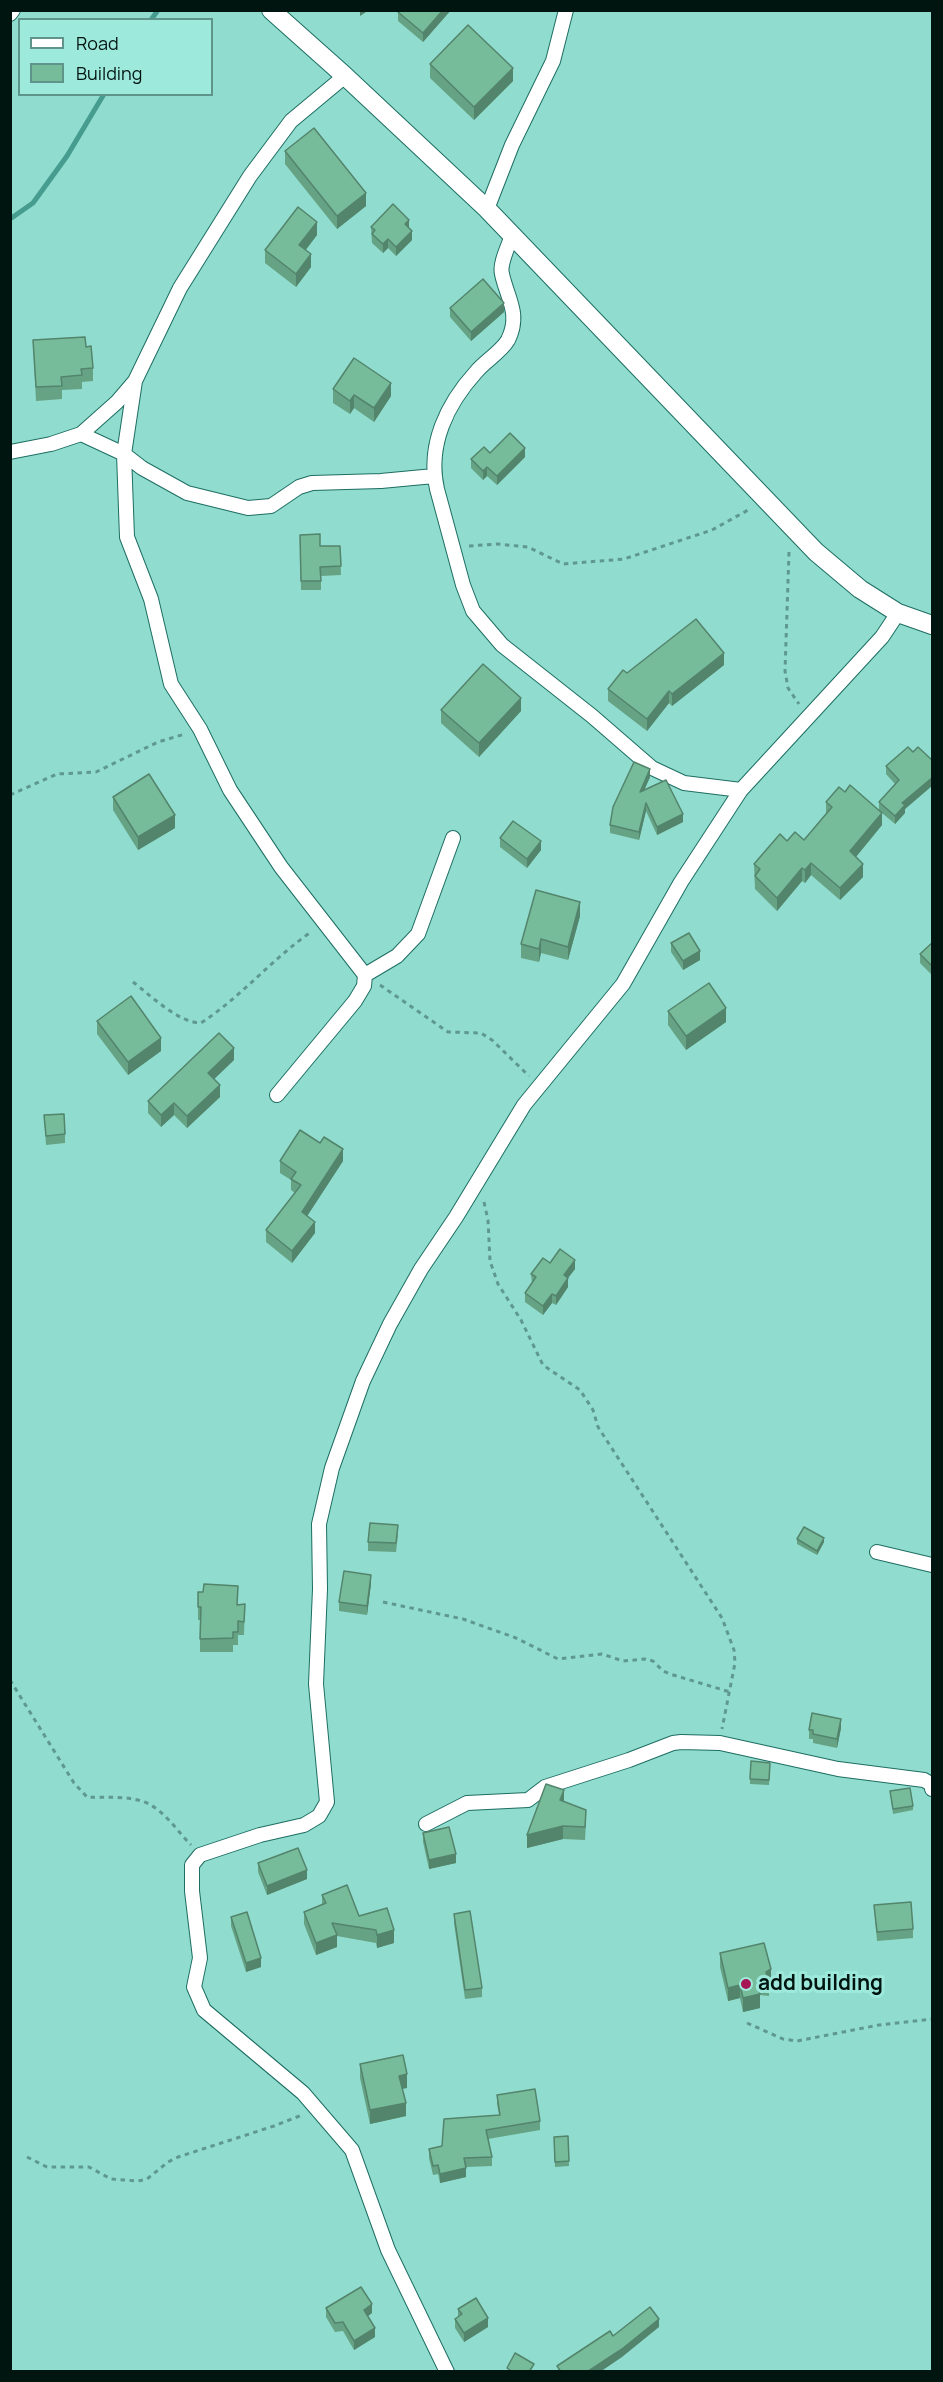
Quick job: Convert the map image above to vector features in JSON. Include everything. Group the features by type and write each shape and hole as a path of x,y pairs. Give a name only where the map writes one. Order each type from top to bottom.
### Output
{"street":[{"path":"271,10 487,209 816,552 860,589 898,613 933,626"},
{"path":"487,209 512,145 554,61 566,10"},
{"path":"10,452 81,435 117,402 135,381 180,288 250,176 291,121 345,76"},
{"path":"512,235 501,272 511,299 514,322 507,341 476,372 447,411 439,432 434,476 452,546 473,611 502,645 592,716 652,768 684,783 741,790"},
{"path":"135,381 124,454 127,537 151,598 171,684 201,729 230,790 281,867 365,975 364,986 355,1001 278,1095"},
{"path":"81,435 124,454 142,468 187,493 248,508 271,506 299,487 312,483 381,481 434,476"},
{"path":"447,2372 388,2250 352,2150 303,2093 204,2010 194,1987 200,1958 192,1892 192,1865 200,1855 260,1835 304,1825 319,1816 327,1802 316,1684 320,1589 319,1524 332,1468 363,1381 390,1324 421,1269 483,1174 524,1105 623,984 681,882 741,790 882,637 898,613"},
{"path":"365,975 397,956 418,934 453,838"},
{"path":"876,1552 933,1564"},
{"path":"426,1824 467,1803 528,1800 545,1787 673,1743 720,1743 838,1769 924,1780 931,1784 933,1789"}],"path":[{"path":"452,546 496,544 528,547 563,564 624,559 712,530 766,500"},
{"path":"790,526 785,671 788,688 794,699 810,716"},
{"path":"10,795 57,774 96,772 158,742 201,729"},
{"path":"133,982 164,1006 192,1023 201,1023 251,983 292,945 324,922"},
{"path":"365,975 448,1032 481,1033 492,1040 540,1088"},
{"path":"483,1174 492,1273 521,1320 543,1365 580,1390 593,1410 598,1427 722,1618 734,1650 735,1663 720,1743"},
{"path":"383,1602 463,1619 516,1638 558,1659 602,1654 624,1661 645,1659 653,1661 663,1671 730,1692"},
{"path":"10,1680 74,1784 87,1797 131,1799 149,1804 163,1815 200,1855"},
{"path":"747,2023 783,2039 796,2041 879,2025 933,2019"},
{"path":"27,2157 46,2167 89,2167 111,2179 138,2181 147,2179 178,2157 274,2126 316,2109"}],"building":[{"path":"400,10 443,10 423,33 398,12"},
{"path":"468,25 513,68 474,107 430,64"},
{"path":"314,128 366,193 337,216 285,151"},
{"path":"393,204 409,220 405,224 412,231 396,247 388,239 383,244 372,234 375,230 371,227"},
{"path":"298,207 317,222 299,245 311,254 296,274 265,250"},
{"path":"483,279 504,303 471,332 450,308"},
{"path":"85,337 86,347 91,346 93,368 81,369 82,375 61,377 62,386 36,387 33,340"},
{"path":"354,358 391,383 374,408 354,395 350,401 333,389"},
{"path":"510,433 525,448 497,476 487,467 483,471 471,459 484,447 490,453"},
{"path":"320,534 320,546 340,546 341,566 320,567 321,581 301,581 300,535"},
{"path":"696,619 724,653 672,694 669,691 647,719 608,689 623,670 627,673"},
{"path":"483,664 521,698 479,743 441,710"},
{"path":"908,747 913,752 918,747 933,761 933,777 902,803 905,805 895,816 879,802 899,780 886,766"},
{"path":"634,762 650,769 640,792 666,780 683,814 657,827 646,803 639,832 610,825 613,807"},
{"path":"149,774 175,815 138,837 113,797"},
{"path":"850,785 882,813 850,851 863,864 840,888 811,863 805,870 802,868 777,898 755,876 760,869 754,864 780,834 787,841 795,832 804,840 832,807 826,802 839,787 845,792"},
{"path":"513,821 541,841 527,859 500,838"},
{"path":"536,890 580,902 568,947 541,939 539,949 521,944"},
{"path":"689,933 700,951 683,961 671,943"},
{"path":"933,942 933,967 920,954"},
{"path":"709,983 726,1008 686,1036 668,1011"},
{"path":"131,996 161,1038 128,1062 97,1021"},
{"path":"219,1033 234,1048 208,1073 220,1085 187,1116 174,1103 161,1115 148,1101"},
{"path":"64,1114 65,1134 46,1136 44,1115"},
{"path":"300,1130 320,1143 324,1137 343,1149 302,1212 315,1222 292,1251 266,1230 301,1185 291,1179 296,1172 280,1161"},
{"path":"560,1249 575,1260 564,1275 568,1278 556,1296 552,1294 543,1306 525,1293 536,1277 531,1274 543,1258 550,1263"},
{"path":"370,1523 398,1525 396,1543 368,1542"},
{"path":"804,1527 824,1538 817,1551 797,1539"},
{"path":"344,1571 371,1575 367,1606 339,1602"},
{"path":"204,1584 238,1586 237,1605 245,1604 244,1622 238,1621 238,1632 233,1632 233,1638 200,1639 201,1607 198,1607 198,1592 203,1592"},
{"path":"812,1713 841,1719 837,1739 813,1734 813,1730 809,1730"},
{"path":"751,1761 770,1763 769,1780 750,1779"},
{"path":"546,1784 564,1790 560,1800 586,1810 585,1827 563,1826 527,1835"},
{"path":"910,1788 913,1806 893,1809 890,1791"},
{"path":"449,1827 456,1854 429,1860 423,1833"},
{"path":"298,1848 307,1870 267,1886 258,1863"},
{"path":"347,1885 359,1916 387,1908 394,1930 377,1935 376,1930 332,1923 337,1935 316,1943 304,1912 326,1903 322,1895"},
{"path":"911,1902 913,1929 877,1932 874,1905"},
{"path":"470,1911 482,1988 465,1990 454,1914"},
{"path":"247,1912 261,1958 246,1963 231,1917"},
{"name":"add building","path":"764,1943 771,1969 766,1972 769,1982 757,1982 760,1994 743,1998 740,1985 728,1988 720,1953"},
{"path":"403,2055 407,2074 399,2076 406,2103 370,2110 360,2064"},
{"path":"535,2089 540,2121 486,2130 492,2157 464,2158 466,2168 440,2174 438,2165 433,2166 429,2149 442,2146 444,2119 500,2115 497,2095"},
{"path":"568,2136 569,2161 555,2162 554,2137"},
{"path":"361,2287 372,2304 364,2310 375,2328 354,2341 343,2322 335,2323 326,2308"},
{"path":"476,2298 488,2318 464,2333 455,2319 462,2314 458,2309"},
{"path":"650,2307 659,2319 622,2349 587,2372 561,2372 557,2366 610,2331 613,2336"},
{"path":"515,2353 534,2364 529,2372 513,2372 507,2368"}],"waterway":[{"path":"152,18 158,10"},
{"path":"10,219 33,203 67,156 103,96"}],"place":[{"name":"add building","path":"746,1984"}]}
